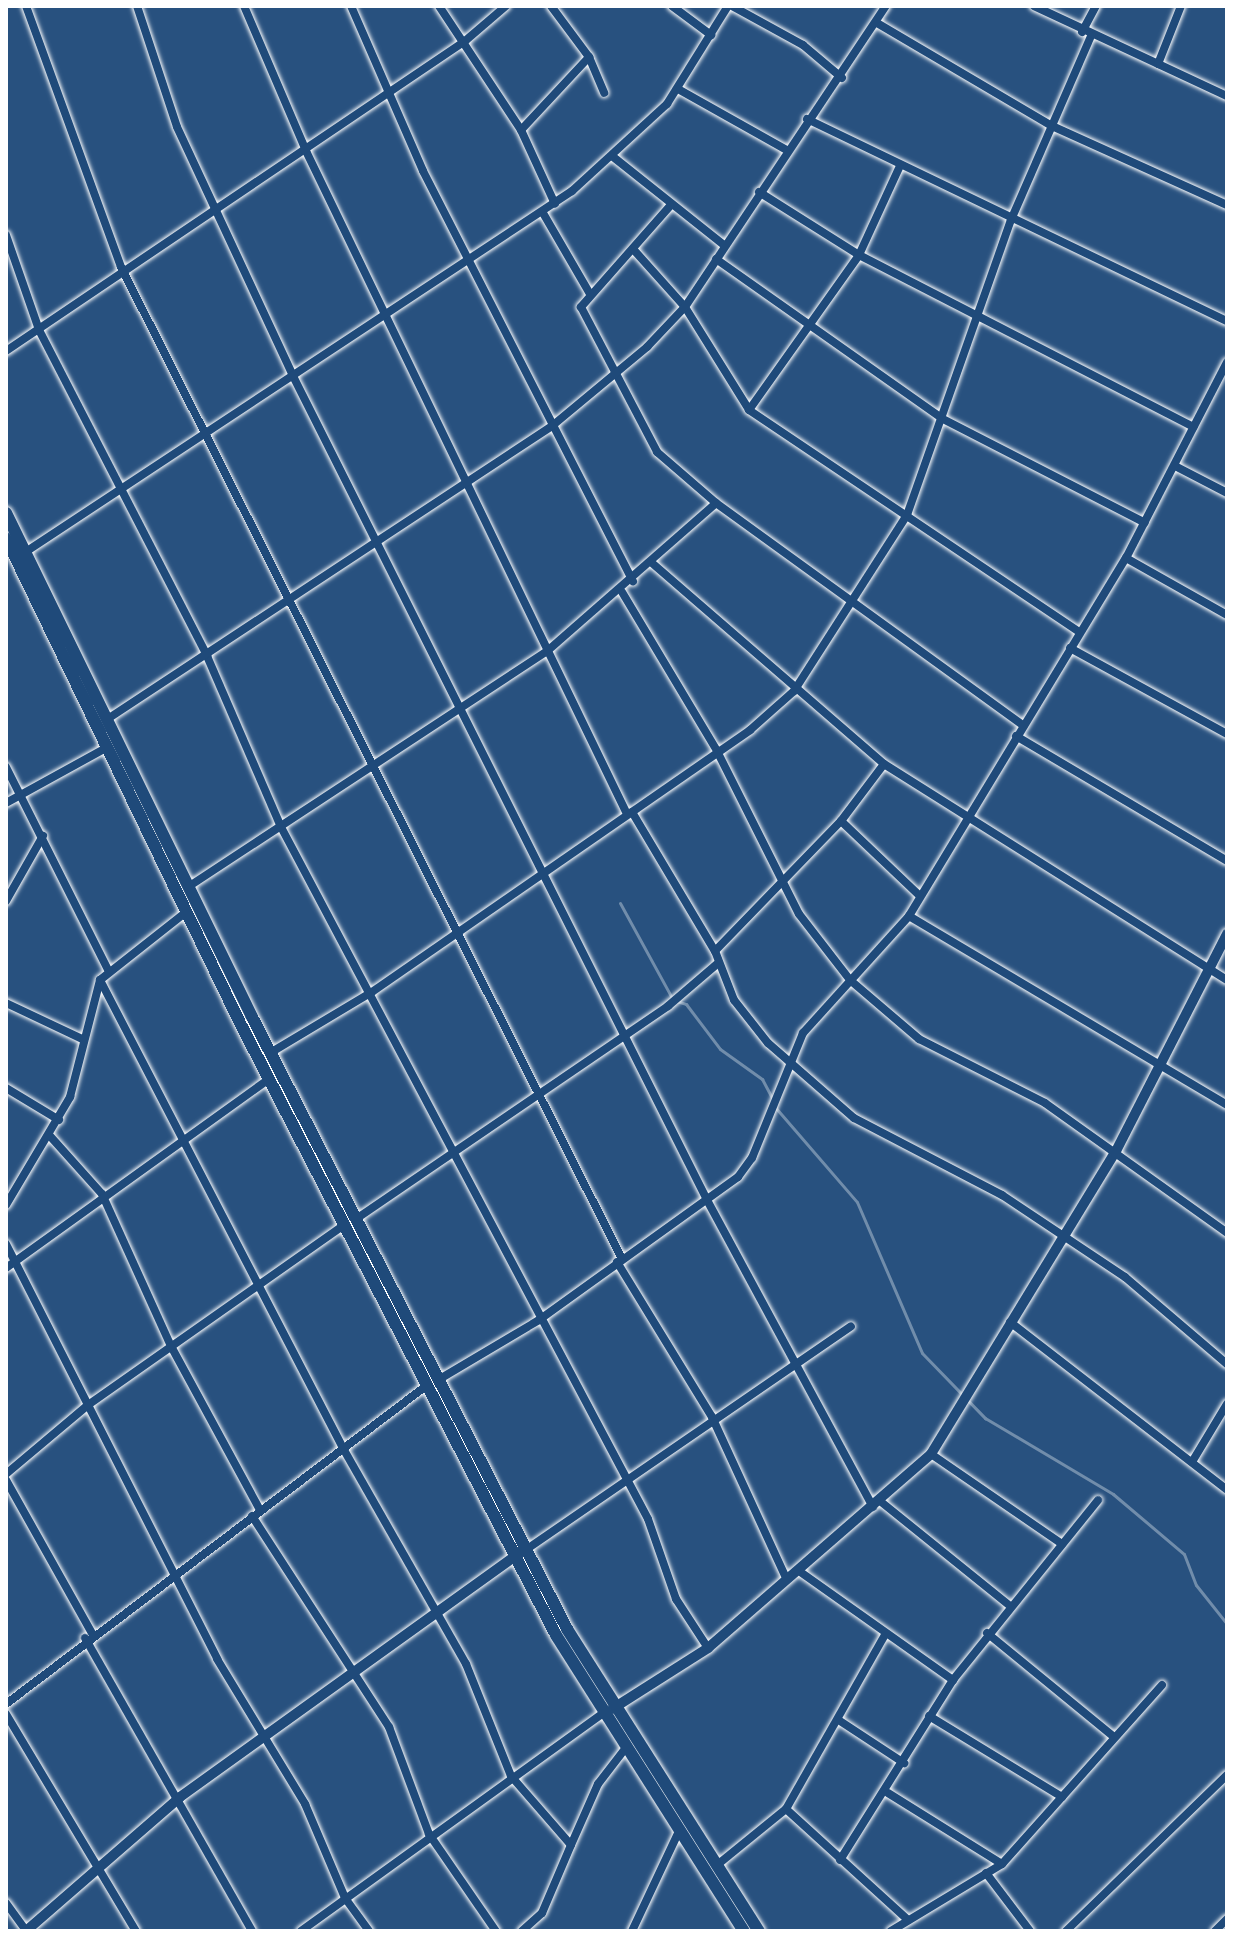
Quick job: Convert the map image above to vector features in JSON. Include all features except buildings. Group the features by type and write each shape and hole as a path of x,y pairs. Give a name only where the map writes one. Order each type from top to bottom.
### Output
{"main road":[{"path":"6,513 350,1222 625,1749 717,1865 759,1931"},
{"path":"6,538 269,1079 350,1222"},
{"path":"607,1712 662,1794 679,1831 744,1931"}],"street":[{"path":"26,6 121,267 291,595 619,1260 712,1417 787,1580"},
{"path":"137,6 177,127 294,378 381,540 457,707 707,1200 877,1504 1009,1605"},
{"path":"244,6 306,151 469,482 546,652 630,813 715,951 717,964 753,1026 854,1118 1002,1195 1125,1277 1227,1364"},
{"path":"351,6 468,262 633,581"},
{"path":"439,6 521,130 555,204"},
{"path":"6,351 39,330 121,267 306,151 389,94 465,41 506,6"},
{"path":"551,6 589,57 604,93"},
{"path":"672,6 711,35"},
{"path":"24,553 123,493 209,433 387,320 555,204 612,156 678,89 730,6 842,78"},
{"path":"106,720 207,656 291,595 381,540 552,426 685,307 785,149 842,78 886,6"},
{"path":"1034,6 1087,34 1227,96"},
{"path":"270,1053 372,992 540,869 630,813 717,751 794,691 855,604 907,515 1011,220 1052,126 1096,6"},
{"path":"1158,64 1181,6"},
{"path":"877,23 1052,126 1227,205"},
{"path":"521,130 589,57"},
{"path":"678,89 785,149"},
{"path":"807,119 899,168 1227,321"},
{"path":"612,156 670,206 725,246"},
{"path":"749,410 813,328 859,255 899,168"},
{"path":"759,192 859,255 1193,427"},
{"path":"670,206 590,294 583,314 616,370 657,452 716,503 1023,725"},
{"path":"543,213 590,294"},
{"path":"6,235 39,330 207,656 281,827 372,992 450,1156 625,1480 676,1599 708,1648"},
{"path":"633,249 685,307 749,410 1079,632"},
{"path":"716,259 941,418 1145,523"},
{"path":"7,1699 172,1572 344,1450 432,1383 539,1320 738,1177 771,1118 789,1059 850,980 909,916 1126,558 1193,427 1224,376 1227,362"},
{"path":"1175,466 1227,493"},
{"path":"188,887 281,827 371,762 546,652 622,592 716,503"},
{"path":"1126,558 1227,615"},
{"path":"652,563 794,691 884,764 966,820 1227,980"},
{"path":"622,592 717,751 782,879 850,980 919,1039 1045,1103 1227,1233"},
{"path":"1070,648 1227,734"},
{"path":"1016,736 1227,861"},
{"path":"6,803 106,748"},
{"path":"715,951 841,821 884,764"},
{"path":"6,767 108,970"},
{"path":"841,821 920,896"},
{"path":"6,901 43,836"},
{"path":"6,1205 59,1120 100,980 108,970 186,912"},
{"path":"909,916 1163,1064 1227,1105"},
{"path":"301,1931 511,1776 708,1648 931,1454 962,1408 1062,1235 1116,1151 1227,934"},
{"path":"7,1468 88,1405 668,1006 680,992 717,964"},
{"path":"100,980 187,1138 258,1288 344,1450 466,1664 511,1776 571,1845"},
{"path":"6,1003 82,1039"},
{"path":"6,1268 102,1194 269,1079"},
{"path":"6,1088 59,1120"},
{"path":"50,1136 102,1194 172,1348 260,1510"},
{"path":"6,1244 172,1572 265,1733 345,1898 369,1931"},
{"path":"1010,1322 1227,1490"},
{"path":"6,1903 26,1931 100,1861 180,1797 433,1609 625,1480 796,1357 851,1326"},
{"path":"1192,1462 1227,1404"},
{"path":"931,1454 1062,1544"},
{"path":"6,1480 252,1931"},
{"path":"840,1860 888,1793 929,1716 953,1680 1009,1605 1098,1500"},
{"path":"252,1516 389,1727 429,1834 496,1931"},
{"path":"799,1571 953,1680"},
{"path":"717,1865 786,1809 840,1721 886,1633"},
{"path":"987,1633 1114,1737"},
{"path":"891,1931 1002,1864 1162,1685"},
{"path":"6,1714 100,1861 136,1931"},
{"path":"929,1716 1062,1797"},
{"path":"840,1721 904,1763"},
{"path":"522,1931 542,1913 598,1784 625,1749"},
{"path":"1066,1931 1227,1775"},
{"path":"888,1793 1002,1864"},
{"path":"786,1809 908,1920"},
{"path":"632,1931 679,1831"},
{"path":"986,1873 1030,1931"},
{"path":"1215,1931 1227,1919"}],"waterway":[{"path":"620,903 673,1000 686,1004 720,1049 762,1079 773,1100"},
{"path":"775,1107 857,1202 922,1353 985,1418 1113,1494 1184,1554 1196,1585 1227,1624"}]}
